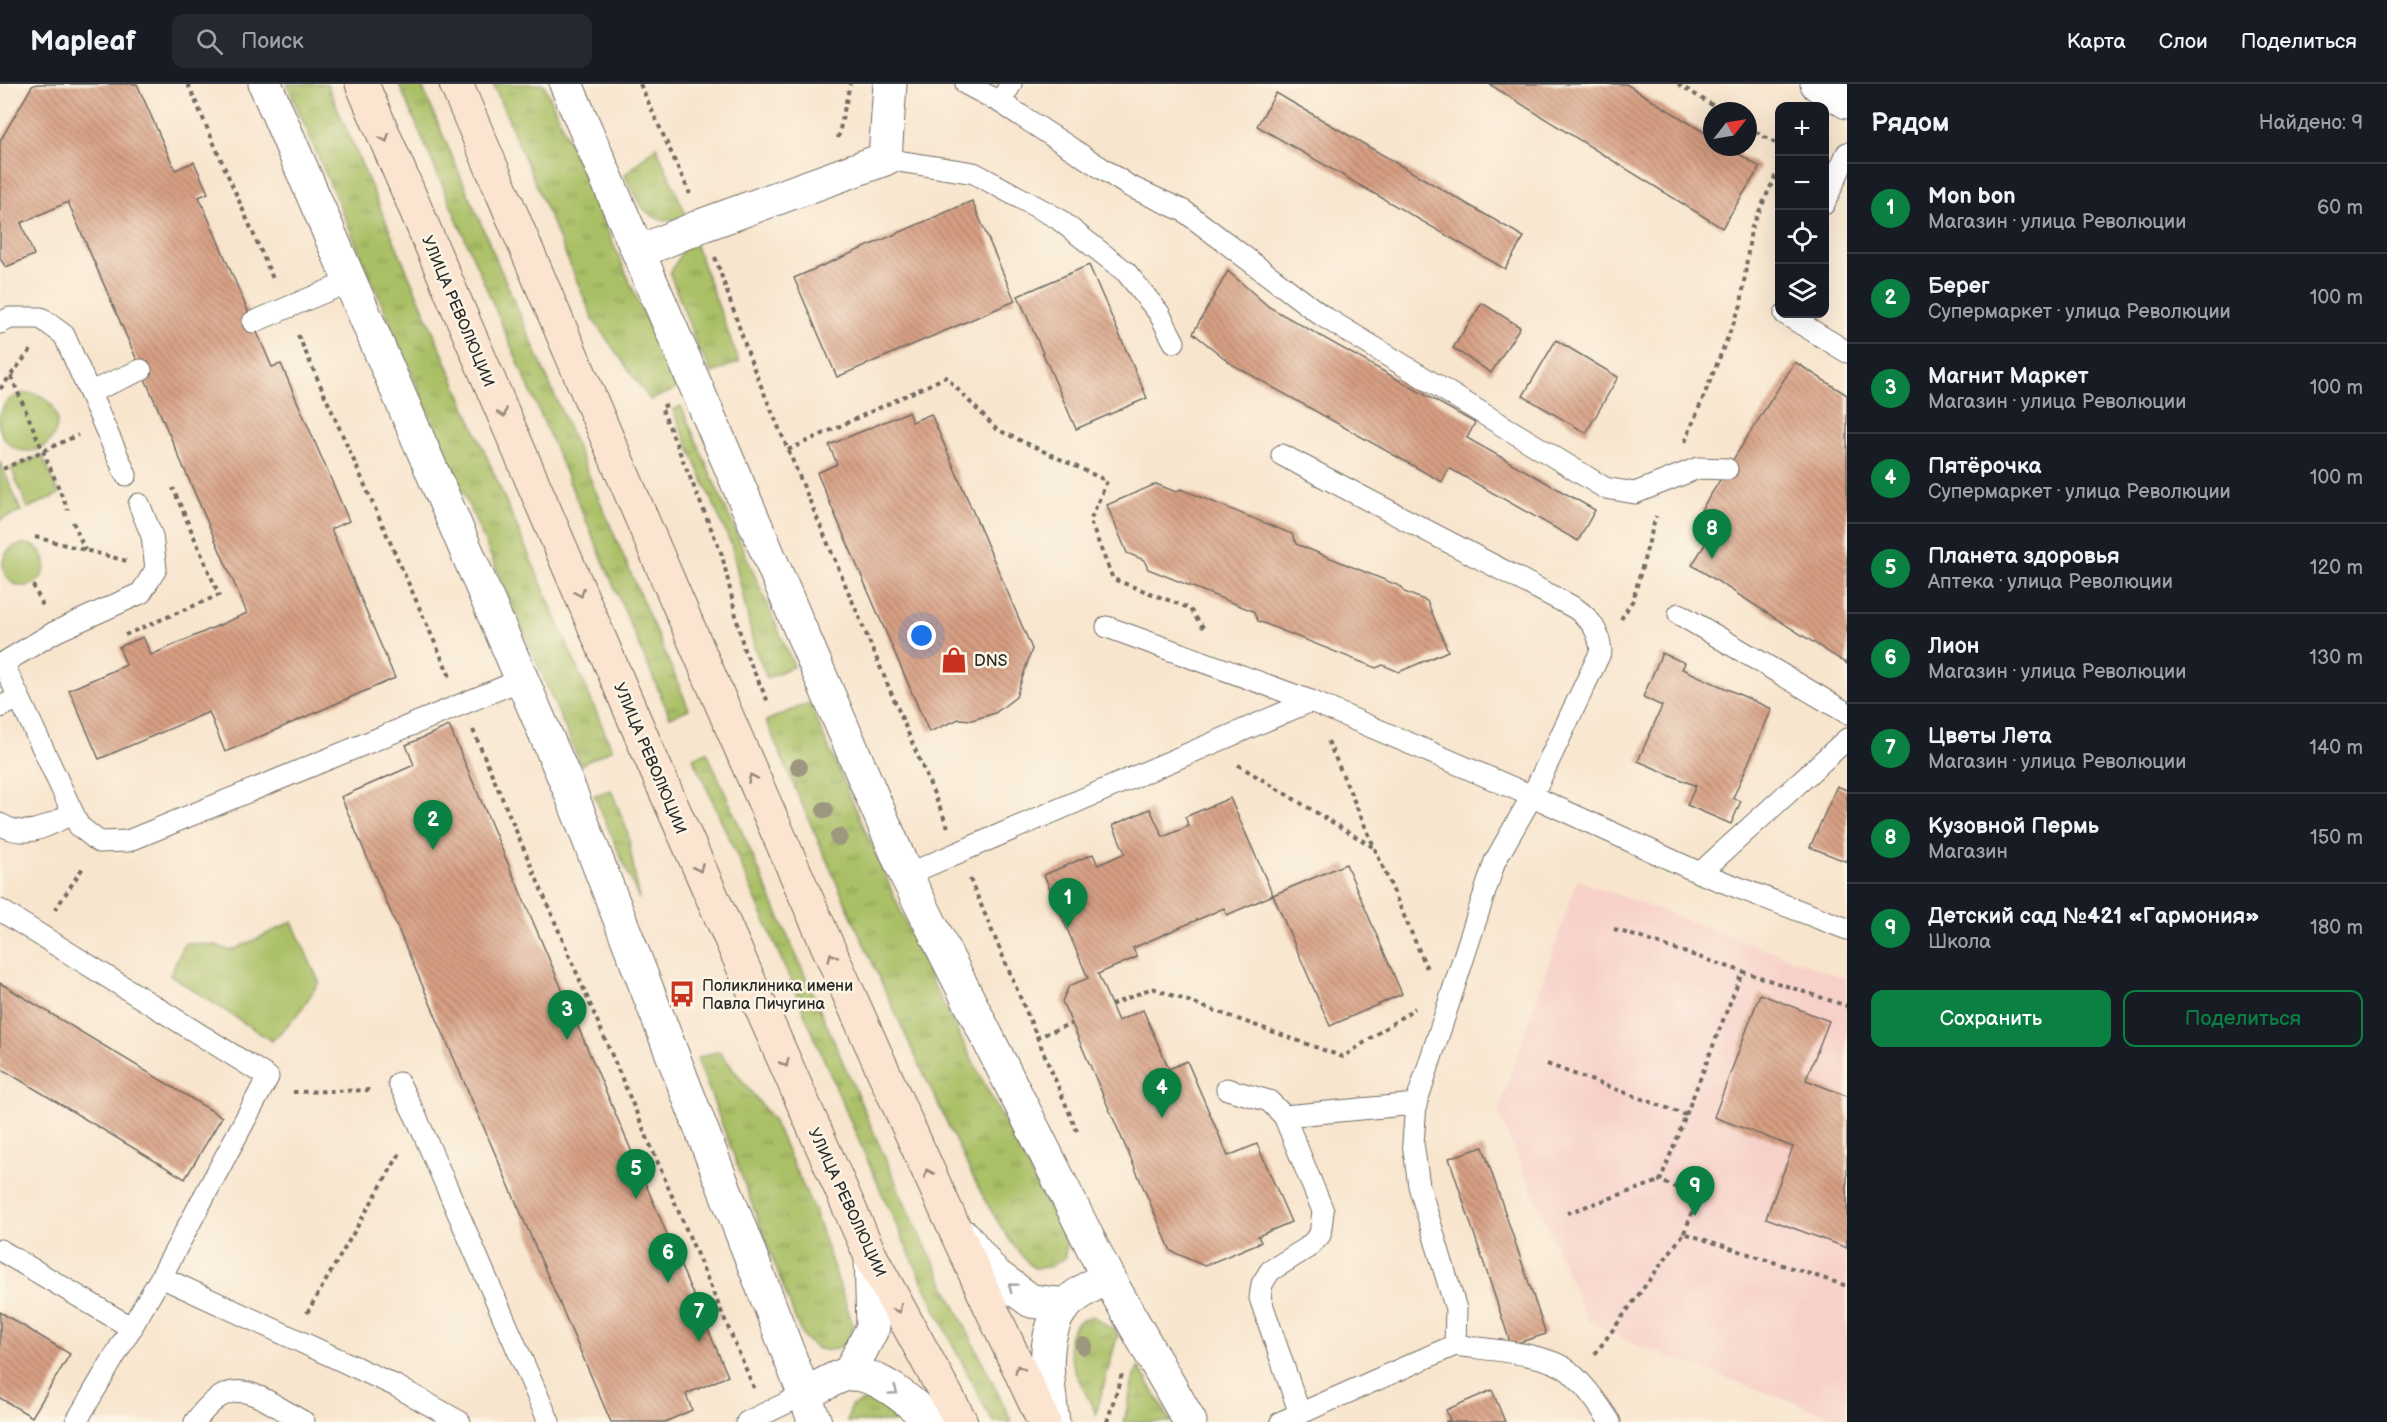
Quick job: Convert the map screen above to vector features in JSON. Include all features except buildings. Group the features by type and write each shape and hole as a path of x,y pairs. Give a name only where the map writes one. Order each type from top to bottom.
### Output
{"main road":[{"name":"УЛИЦА РЕВОЛЮЦИИ","path":"362,84 650,756 871,1257 961,1422"},
{"path":"456,84 728,722 944,1210 1044,1422"}],"street":[{"path":"265,84 570,791 809,1408 849,1374 873,1327 871,1257"},
{"path":"566,84 696,391 906,875 1107,1276 1190,1422"},
{"path":"639,252 703,225 885,159 890,84"},
{"path":"1817,84 1847,102"},
{"path":"944,1210 993,1273 1031,1301 1066,1305"},
{"path":"1053,1422 1048,1381 1052,1327 1066,1305 1107,1276"},
{"path":"849,1374 879,1381 914,1405 932,1422"}],"lane":[{"path":"966,84 1000,102 1129,186 1184,211 1321,315 1605,488 1635,493 1698,468 1727,470"},
{"path":"1000,102 1011,84"},
{"path":"1829,193 1847,153"},
{"path":"885,159 974,172 1058,218 1126,272 1159,313 1174,342"},
{"path":"253,322 351,281"},
{"path":"0,323 10,318 41,318 64,336 126,475"},
{"path":"1792,318 1847,352"},
{"path":"90,392 141,370"},
{"path":"1282,455 1586,616 1599,634 1601,651 1532,796 1494,861 1445,988 1416,1104 1413,1143 1419,1186 1456,1309 1455,1345"},
{"path":"140,504 152,536 156,569 141,593 55,632 3,663 9,702 79,825 99,842 128,841 521,680"},
{"path":"1679,614 1847,713"},
{"path":"1107,627 1311,701 1532,796 1700,873 1847,929"},
{"path":"906,875 1311,701"},
{"path":"1700,873 1847,739"},
{"path":"0,824 11,831 30,833 74,813"},
{"path":"0,910 268,1077 161,1277 76,1422"},
{"path":"399,1083 418,1121 549,1422"},
{"path":"1227,1089 1269,1101 1284,1116 1323,1211 1320,1235 1306,1248 1270,1271 1262,1284 1260,1299 1290,1418 1455,1345 1546,1360 1567,1370 1592,1394 1610,1422"},
{"path":"1284,1116 1416,1104"},
{"path":"0,1250 132,1328"},
{"path":"161,1277 396,1386 460,1422"},
{"path":"195,1422 208,1403 229,1391 246,1390 304,1422"},
{"path":"757,1418 809,1408"}],"path":[{"path":"188,84 462,704 757,1418"},
{"path":"640,84 703,225 753,367 1078,1134"},
{"path":"1678,84 1707,102"},
{"path":"1757,133 1775,144"},
{"path":"1694,418 1741,305 1751,229 1775,175"},
{"path":"0,389 51,326"},
{"path":"10,376 68,510"},
{"path":"788,450 946,377 996,429 1107,482 1090,521 1113,579 1189,608 1208,634"},
{"path":"661,407 722,555 744,650 769,704"},
{"path":"3,469 104,424"},
{"path":"122,637 219,595 173,488"},
{"path":"1633,600 1658,512"},
{"path":"73,522 85,550"},
{"path":"34,537 156,569"},
{"path":"440,684 451,680"},
{"path":"1112,1005 1152,988 1343,1057 1445,988 1373,847 1311,701"},
{"path":"1221,740 1225,756 1373,847"},
{"path":"40,934 99,842"},
{"path":"1614,929 1847,1006"},
{"path":"1660,1181 1743,972"},
{"path":"1036,1038 1072,1023"},
{"path":"1547,1064 1686,1115"},
{"path":"292,1337 418,1121"},
{"path":"1567,1213 1660,1181 1699,1196 1684,1233 1576,1379"},
{"path":"1684,1233 1847,1286"},
{"path":"1107,1422 1124,1365"}],"shaded area":[{"path":"1577,880 1847,979 1847,1422 1632,1343 1587,1320 1498,1112"}],"green space":[{"path":"287,84 327,84 612,749 581,765"},
{"path":"399,84 421,84 689,709 670,717"},
{"path":"493,84 544,84 676,389 650,400 594,321"},
{"path":"656,146 687,217 663,220 654,217 640,204 625,175"},
{"path":"695,243 739,362 712,373 697,345 670,274 683,250"},
{"path":"28,393 39,395 52,406 57,422 55,433 44,446 28,451 17,449 4,438 -1,422 1,411 12,398"},
{"path":"681,406 794,666 767,678 754,646 732,547 673,410"},
{"path":"42,455 59,494 28,508 11,468"},
{"path":"0,461 21,511 0,520"},
{"path":"24,544 39,550 45,565 39,580 24,586 9,580 3,565 9,550"},
{"path":"809,703 932,982 1066,1242 1065,1257 1050,1267 1034,1268 1021,1255 982,1194 873,964 766,721"},
{"path":"707,752 907,1208 1012,1422 993,1422 951,1341 874,1176 693,758"},
{"path":"611,790 627,830 639,899 594,795"},
{"path":"292,922 319,982 299,1013 272,1041 170,975 185,943 216,945 231,951"},
{"path":"719,1051 773,1120 814,1210 853,1325 849,1341 841,1346 826,1350 819,1349 807,1341 798,1326 697,1058"},
{"path":"1093,1316 1118,1333 1096,1414 1076,1374 1069,1344 1071,1332 1079,1322"},
{"path":"1139,1367 1171,1422 1124,1422 1134,1376"},
{"path":"867,1400 892,1405 903,1422 847,1422 851,1406"}],"place":[{"name":"Кузовной Пермь","path":"1712,559"},
{"name":"DNS","path":"954,660"},
{"name":"Берег","path":"433,850"},
{"name":"Mon bon","path":"1068,928"},
{"name":"Поликлиника имени Павла Пичугина","path":"682,994"},
{"name":"Магнит Маркет","path":"567,1040"},
{"name":"Пятёрочка","path":"1162,1118"},
{"name":"Планета здоровья","path":"636,1199"},
{"name":"Детский сад №421 «Гармония»","path":"1695,1216"},
{"name":"Лион","path":"668,1283"},
{"name":"Цветы Лета","path":"699,1342"}]}
